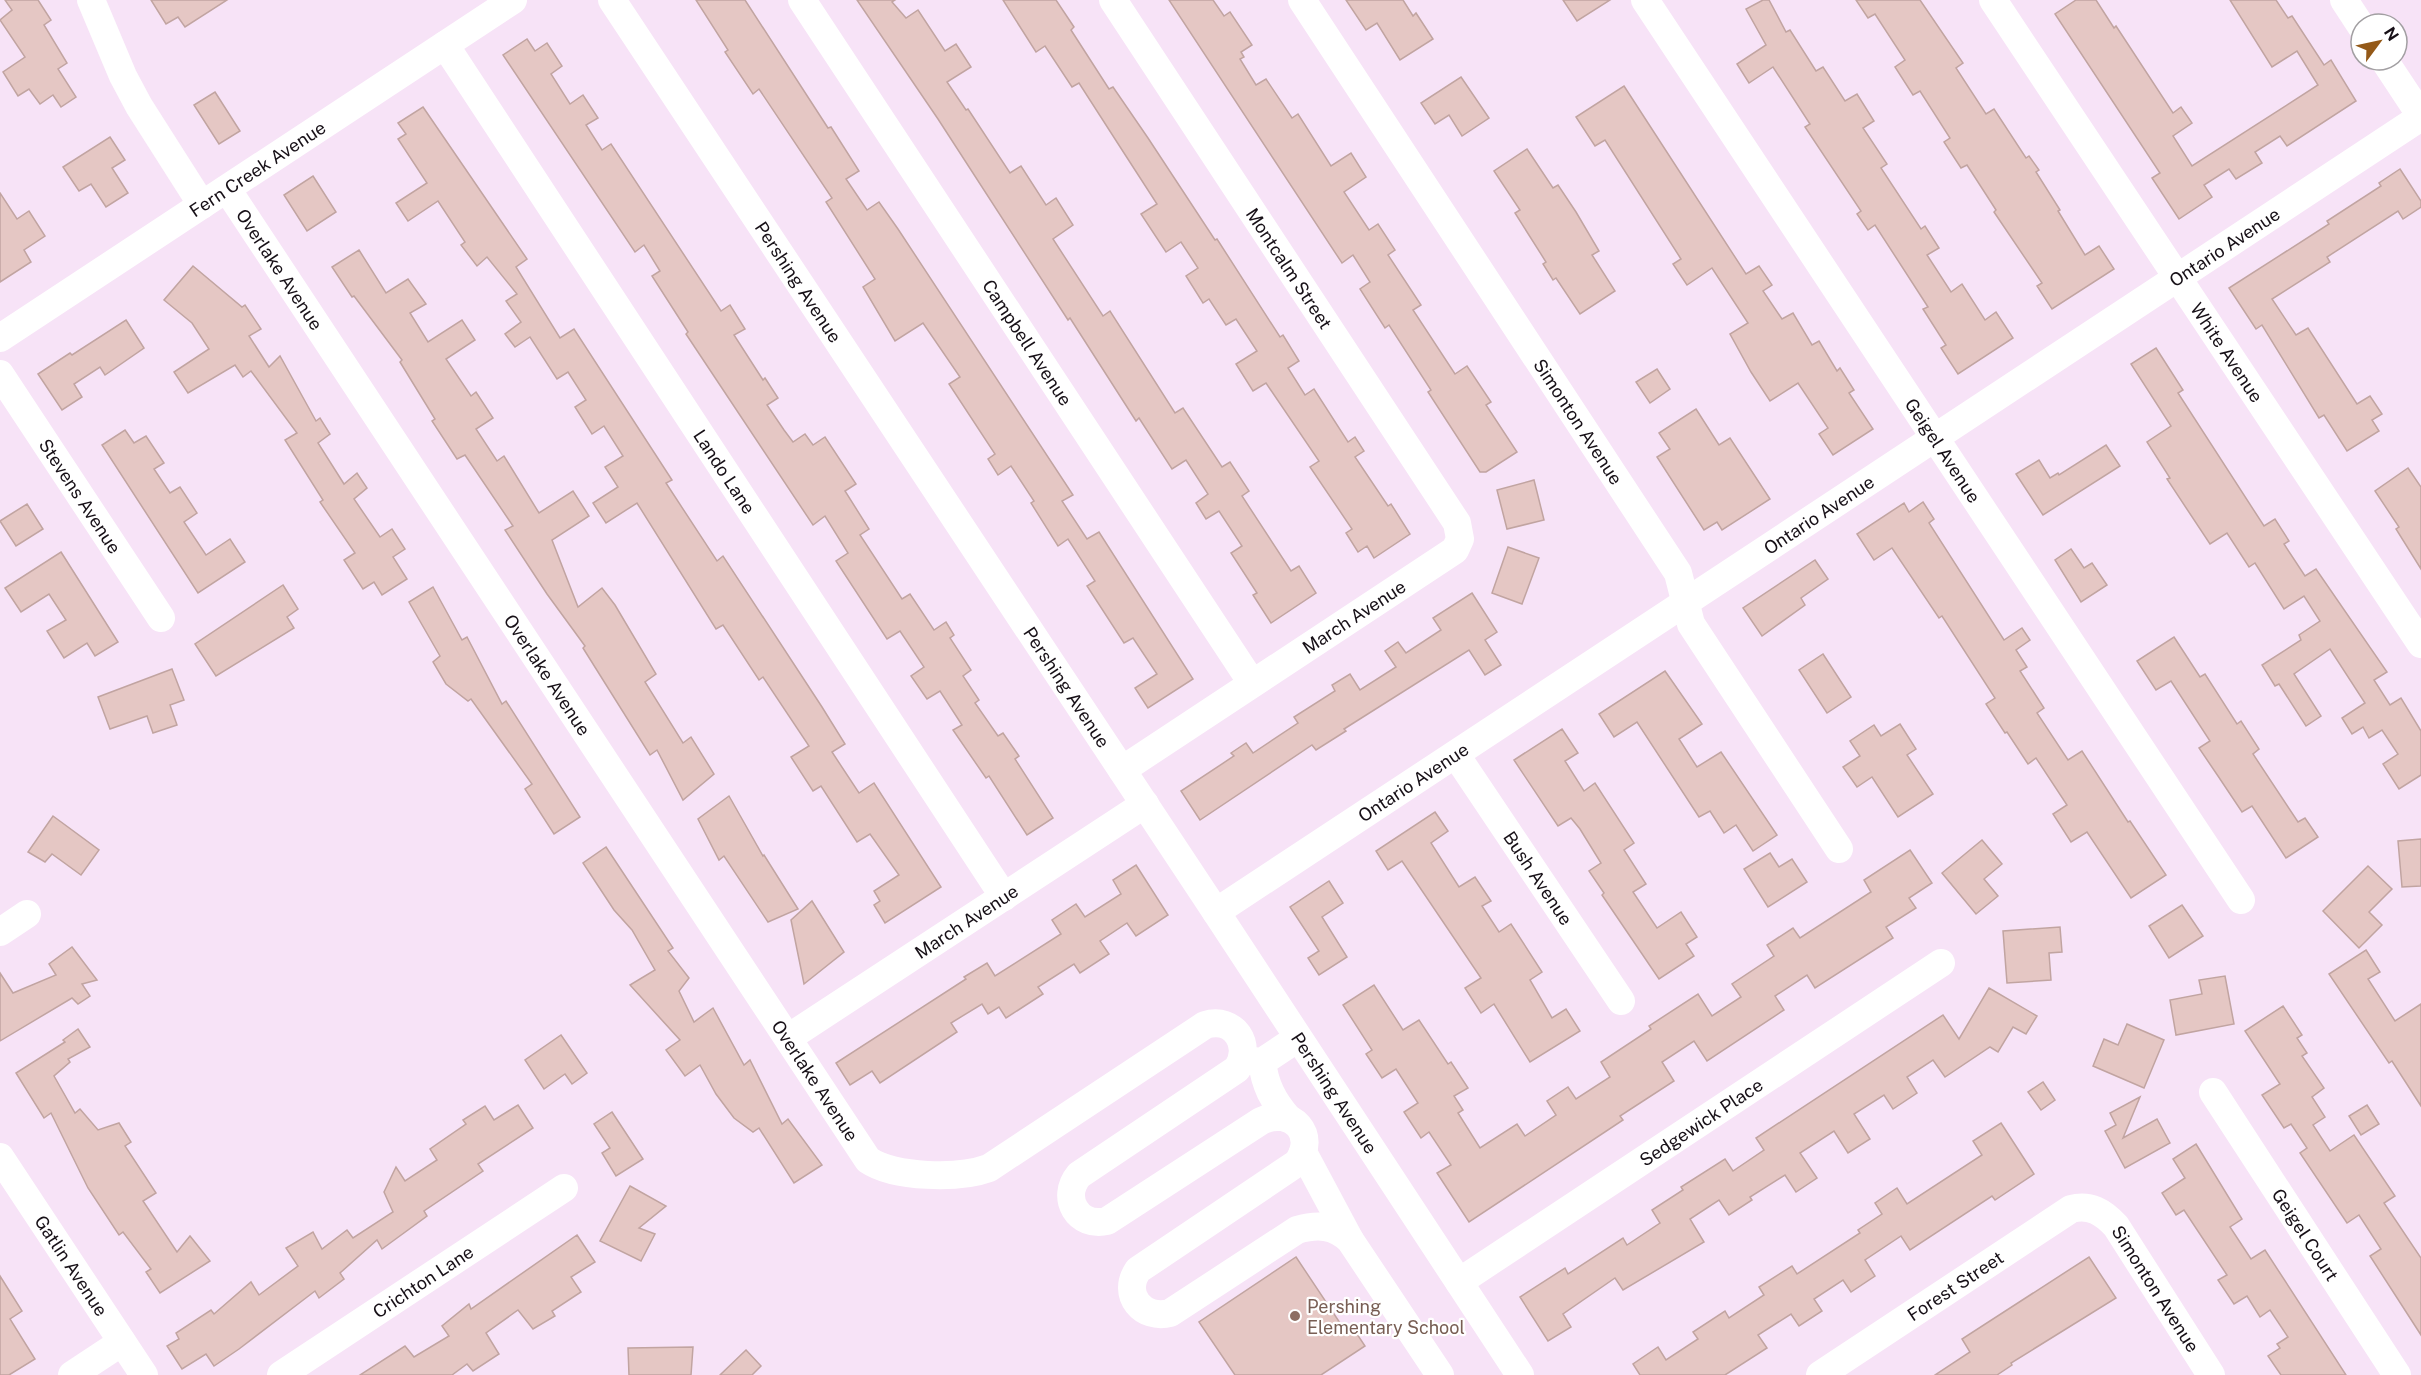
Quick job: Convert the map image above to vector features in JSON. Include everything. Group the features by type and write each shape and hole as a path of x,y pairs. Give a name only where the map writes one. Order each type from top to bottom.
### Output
{"street":[{"path":"91,0 123,76 139,106 202,205"},
{"name":"Fern Creek Avenue","path":"0,338 513,0"},
{"name":"Pershing Avenue","path":"612,0 1520,1375"},
{"name":"Campbell Avenue","path":"802,0 1252,684"},
{"name":"Montcalm Street","path":"1113,0 1457,524 1460,539"},
{"name":"Simonton Avenue","path":"1302,0 1678,573 1691,624 1839,849"},
{"name":"Geigel Avenue","path":"1645,0 2241,900"},
{"name":"White Avenue","path":"1993,0 2421,644"},
{"name":"Lando Lane","path":"445,45 1004,897"},
{"path":"2392,72 2421,116"},
{"name":"Ontario Avenue","path":"1216,912 2421,116"},
{"name":"Overlake Avenue","path":"227,189 868,1160 878,1167 889,1170 922,1173 970,1174 989,1168 1209,1024 1224,1024 1236,1032 1252,1061"},
{"name":"Stevens Avenue","path":"0,374 161,618"},
{"name":"March Avenue","path":"1122,770 1455,550 1460,539"},
{"name":"Bush Avenue","path":"1456,755 1621,1001"},
{"name":"March Avenue","path":"788,1038 1144,804"},
{"path":"0,932 27,914"},
{"name":"Sedgewick Place","path":"1459,1282 1941,963"},
{"path":"1288,1118 1275,1115 1261,1121 1115,1217 1099,1223 1078,1216 1072,1205 1071,1191 1079,1175 1232,1073 1298,1038"},
{"path":"1252,1061 1264,1076 1274,1101 1302,1131 1305,1145 1303,1152 1290,1168 1138,1270 1132,1284 1135,1302 1156,1316 1170,1313 1297,1230 1319,1226 1330,1227 1341,1231 1350,1240"},
{"name":"Geigel Court","path":"2213,1092 2397,1375"},
{"path":"1303,1152 1350,1240 1440,1375"},
{"name":"Gatlin Avenue","path":"0,1157 144,1375"},
{"name":"Crichton Lane","path":"281,1375 564,1188"},
{"name":"Forest Street","path":"1820,1375 2070,1209 2082,1206 2094,1209"},
{"name":"Simonton Avenue","path":"2094,1209 2108,1217 2116,1226 2211,1375"},
{"path":"72,1375 122,1342"}],"building":[{"path":"5,0 38,0 51,20 44,25 67,63 58,69 76,97 61,107 53,95 40,104 29,89 18,96 3,72 25,57 0,20 12,10"},
{"path":"151,0 227,0 185,27 178,17 166,24"},
{"path":"696,0 745,0 828,128 831,127 859,171 846,179 867,210 879,202 898,229 1073,495 1062,501 1087,539 1099,532 1193,679 1148,708 1135,688 1157,674 1133,638 1124,643 1087,586 1095,581 1068,539 1058,546 1031,503 1034,501 1011,466 998,475 988,459 995,454 949,384 960,377 923,323 895,341 863,287 875,279 826,202 832,198 759,89 753,94 725,52 728,50"},
{"path":"857,0 895,0 892,2 906,18 918,10 945,51 956,44 971,67 947,82 966,110 968,109 1010,173 1021,166 1046,205 1056,198 1073,225 1053,239 1103,316 1110,311 1175,413 1183,408 1222,467 1230,462 1249,491 1242,496 1291,571 1299,566 1316,593 1271,623 1253,595 1257,593 1231,553 1242,546 1219,511 1206,519 1196,503 1208,494 1186,460 1172,469 1139,418 1136,421 1070,318 1068,320 938,119"},
{"path":"1003,0 1056,0 1074,27 1071,30 1109,89 1113,87 1215,240 1217,239 1280,337 1283,335 1299,361 1288,368 1305,395 1314,389 1348,442 1355,437 1364,451 1355,457 1388,506 1391,504 1410,534 1374,558 1367,546 1358,552 1346,533 1352,529 1310,467 1319,461 1266,383 1253,391 1236,364 1257,351 1236,319 1226,325 1209,299 1203,303 1186,276 1198,268 1181,242 1166,252 1141,214 1157,204 1079,83 1072,87 1045,46 1036,52"},
{"path":"1169,0 1213,0 1224,16 1230,12 1252,45 1241,52 1244,57 1240,59 1256,85 1266,79 1292,118 1298,114 1331,166 1351,153 1366,177 1344,192 1369,230 1378,224 1395,250 1388,255 1421,305 1413,310 1455,374 1467,366 1491,402 1486,405 1517,452 1486,472 1480,472 1428,392 1431,390 1389,325 1385,328 1360,289 1370,282 1353,255 1342,263"},
{"path":"1346,0 1403,0 1413,16 1416,13 1433,39 1400,60 1377,23 1366,30"},
{"path":"1563,0 1610,0 1577,21"},
{"path":"1763,0 1769,0 1786,32 1790,30 1816,71 1823,67 1845,101 1857,94 1874,121 1863,128 1887,164 1881,168 1921,229 1925,226 1939,248 1927,255 1951,292 1962,284 1985,320 1996,312 2013,338 1958,374 1941,348 1946,345 1923,309 1928,307 1875,225 1868,230 1857,214 1861,211 1805,127 1810,124 1773,67 1749,83 1737,64 1766,45 1746,9"},
{"path":"1856,0 1920,0 1963,63 1956,68 1986,114 1994,109 2026,158 2029,156 2039,170 2036,172 2085,255 2099,246 2114,269 2052,309 2037,286 2042,283 1994,212 1996,210 1967,165 1961,168 1944,142 1950,138 1920,91 1913,95 1895,67 1905,60 1875,14 1868,18"},
{"path":"2076,0 2096,0 2114,28 2116,26 2173,113 2181,107 2192,123 2173,136 2192,166 2318,85 2297,51 2272,67 2230,0 2276,0 2288,18 2292,16 2324,65 2331,60 2356,101 2287,146 2280,136 2255,152 2262,163 2236,179 2229,169 2204,185 2212,197 2179,219 2152,178 2160,173 2055,14"},
{"path":"527,39 535,51 547,43 562,66 551,74 570,104 583,95 598,118 586,125 602,150 611,144 721,311 730,305 745,329 734,335 763,380 765,378 778,398 767,405 784,430 793,442 805,434 813,445 825,437 856,484 845,491 869,529 860,535 902,599 910,594 934,630 946,622 954,635 950,638 971,670 963,676 979,700 975,703 998,736 1003,733 1019,756 1015,759 1053,818 1027,835 989,776 986,778 953,730 962,725 940,691 927,699 911,676 924,667 900,631 887,639 836,561 848,553 825,516 813,525 686,334 688,332 652,276 660,271 644,245 635,252 503,55"},
{"path":"1461,77 1489,118 1462,136 1449,115 1435,124 1421,103"},
{"path":"1624,86 1746,274 1759,266 1772,285 1763,291 1782,319 1793,313 1812,345 1819,341 1837,371 1840,368 1854,390 1849,393 1873,429 1833,455 1819,434 1828,428 1798,383 1770,401 1730,334 1748,323 1712,268 1687,285 1673,264 1681,259 1605,140 1595,146 1576,117"},
{"path":"215,92 240,131 219,144 194,105"},
{"path":"423,107 527,259 516,267 560,338 574,329 672,480 666,483 717,561 723,556 822,707 845,744 832,752 859,793 874,783 941,887 885,923 874,905 880,901 874,891 899,875 870,834 857,842 821,786 813,791 791,757 809,746 763,677 759,680 723,625 716,629 637,503 606,523 593,503 618,487 605,467 623,456 604,426 592,434 575,407 586,400 568,372 557,379 530,337 515,347 505,334 521,322 506,301 517,294 487,257 477,266 461,245 465,242 438,201 408,221 396,203 427,183 398,139 406,134 398,123"},
{"path":"110,137 125,160 112,168 128,193 106,207 91,184 79,191 63,167"},
{"path":"1527,149 1553,188 1558,185 1576,212 1599,251 1592,255 1615,291 1580,314 1556,278 1553,280 1543,264 1546,262 1515,213 1520,210 1494,171"},
{"path":"2400,169 2421,201 2421,207 2403,219 2398,211 2327,257 2330,262 2272,299 2296,335 2308,328 2357,404 2370,396 2382,414 2372,420 2379,431 2347,451 2324,415 2319,418 2262,325 2256,329 2229,288 2329,224 2327,221 2381,186 2379,183"},
{"path":"313,176 336,212 307,231 284,195"},
{"path":"0,193 17,219 29,211 45,236 24,250 31,262 0,282"},
{"path":"359,250 386,293 408,279 426,304 410,313 428,342 462,320 475,340 446,359 471,396 476,392 493,418 476,429 497,461 504,456 539,513 573,491 589,516 552,540 578,607 602,588 615,605 656,674 645,682 683,743 691,737 714,774 683,800 657,750 650,755 583,648 585,646 505,530 513,526 465,455 457,459 432,421 435,419 400,362 402,360 354,296 352,297 332,267"},
{"path":"193,266 242,307 245,305 261,329 249,336 269,367 280,356 316,421 320,418 330,434 318,443 344,484 357,473 367,488 354,499 380,537 392,529 405,549 393,557 407,579 382,595 374,582 363,589 344,560 355,553 320,502 323,500 285,440 297,433 251,371 243,377 235,365 188,393 174,372 209,349 192,323 164,300"},
{"path":"126,320 144,348 105,375 100,367 74,384 82,397 62,410 38,374"},
{"path":"2156,348 2183,390 2178,393 2264,526 2275,519 2289,541 2284,544 2305,576 2316,569 2387,672 2374,680 2390,705 2401,698 2421,731 2421,775 2399,789 2383,764 2398,754 2382,730 2369,738 2363,727 2352,734 2342,718 2365,703 2330,649 2294,674 2321,716 2306,726 2279,684 2275,686 2262,665 2301,640 2299,635 2320,621 2304,596 2284,609 2255,563 2249,567 2227,533 2210,544 2167,479 2170,478 2147,442 2171,426 2131,364"},
{"path":"1657,369 1670,389 1650,403 1636,382"},
{"path":"1696,409 1719,445 1730,438 1770,499 1722,530 1717,522 1704,530 1657,457 1670,449 1659,433"},
{"path":"125,430 134,443 146,436 164,463 154,469 170,493 180,487 197,513 184,522 206,555 230,539 245,562 198,593 102,445"},
{"path":"2106,445 2120,466 2043,515 2016,474 2039,460 2050,478 2058,473 2059,475"},
{"path":"2408,468 2421,487 2421,569 2396,529 2399,527 2375,491"},
{"path":"1534,480 1544,520 1507,529 1497,490"},
{"path":"1923,502 1934,519 1929,523 2004,640 2022,628 2030,640 2016,650 2027,667 2020,671 2044,708 2037,713 2068,760 2082,751 2166,875 2131,898 2087,832 2071,842 2053,814 2067,805 2036,758 2028,764 2007,732 2005,733 1986,704 1995,698 1942,616 1939,618 1892,548 1874,560 1857,534 1904,503 1909,512"},
{"path":"27,504 43,529 16,546 0,521"},
{"path":"1508,547 1539,558 1522,604 1492,593"},
{"path":"2071,549 2084,568 2092,563 2107,585 2081,602 2055,560"},
{"path":"61,552 118,642 95,656 87,643 64,658 47,631 66,620 49,594 21,612 5,588"},
{"path":"1815,560 1828,579 1801,598 1805,605 1762,636 1743,608"},
{"path":"283,585 298,609 287,617 294,628 216,676 195,644"},
{"path":"433,587 462,640 467,637 502,704 506,701 580,817 554,834 525,789 532,784 471,699 468,701 446,684 433,662 440,656 409,602"},
{"path":"1472,593 1497,632 1485,640 1501,665 1485,675 1469,650 1344,729 1346,731 1316,750 1312,745 1200,820 1181,791 1234,756 1231,753 1246,743 1253,753 1298,723 1294,717 1335,691 1332,685 1350,674 1360,690 1396,667 1385,651 1398,642 1406,653 1441,630 1433,618"},
{"path":"2174,637 2200,677 2205,674 2237,724 2241,721 2259,749 2253,754 2298,822 2305,818 2318,837 2286,858 2252,806 2242,812 2199,748 2210,741 2171,681 2156,690 2137,661"},
{"path":"1823,654 1851,697 1827,713 1799,670"},
{"path":"172,669 184,700 170,705 177,725 153,733 147,716 110,729 98,697"},
{"path":"1665,671 1702,724 1679,739 1697,767 1721,752 1777,835 1753,851 1736,825 1724,833 1710,811 1699,817 1637,722 1614,737 1599,714"},
{"path":"1900,724 1916,749 1907,755 1933,794 1898,817 1872,777 1857,787 1843,767 1860,756 1850,741 1874,725 1881,736"},
{"path":"1562,729 1578,753 1565,761 1584,791 1595,783 1634,843 1624,850 1646,884 1633,892 1657,928 1681,912 1697,937 1686,944 1694,956 1659,979 1602,895 1604,893 1589,871 1601,863 1580,829 1571,818 1558,826 1514,760"},
{"path":"729,796 763,856 798,909 768,922 724,856 719,860 698,819"},
{"path":"1435,812 1448,831 1431,843 1459,887 1475,877 1491,901 1482,906 1499,932 1511,924 1542,972 1530,980 1552,1018 1566,1009 1580,1031 1530,1062 1494,1004 1481,1013 1465,988 1481,978 1402,861 1388,870 1376,851"},
{"path":"53,816 99,850 81,875 52,854 45,862 28,852"},
{"path":"2421,839 2421,886 2402,887 2398,841"},
{"path":"1982,840 2002,864 1984,879 1998,896 1976,914 1942,873"},
{"path":"606,847 673,948 668,951 689,978 679,991 694,1022 713,1008 744,1065 750,1060 782,1124 788,1119 822,1165 794,1183 759,1128 753,1132 734,1118 716,1094 700,1065 685,1076 666,1050 680,1040 630,985 655,970 632,930 614,910 583,863"},
{"path":"1910,850 1932,883 1909,898 1916,908 1886,927 1893,938 1815,988 1807,975 1775,996 1784,1010 1707,1061 1694,1041 1662,1062 1674,1081 1620,1116 1623,1120 1469,1222 1437,1173 1451,1165 1429,1132 1421,1138 1404,1112 1418,1103 1396,1069 1382,1078 1366,1054 1372,1050 1343,1005 1374,985 1403,1030 1419,1020 1448,1064 1451,1062 1468,1088 1454,1096 1463,1110 1458,1113 1480,1148 1517,1124 1525,1136 1556,1115 1547,1101 1568,1087 1576,1099 1610,1077 1601,1062 1651,1029 1649,1026 1698,994 1712,1016 1741,997 1732,984 1774,956 1767,945 1793,928 1800,938 1871,892 1864,880"},
{"path":"1770,853 1779,867 1792,859 1807,882 1768,907 1744,869"},
{"path":"1136,865 1168,915 1136,936 1127,923 1100,941 1109,954 1080,973 1074,964 1038,987 1043,994 1006,1018 999,1007 988,1014 982,1004 951,1023 957,1032 880,1083 872,1071 850,1085 836,1063 987,963 995,976 1061,934 1052,920 1076,904 1085,917 1121,894 1113,880"},
{"path":"2368,866 2392,889 2369,912 2382,925 2359,948 2323,911"},
{"path":"1329,881 1343,903 1322,917 1347,957 1319,975 1308,958 1319,951 1290,907"},
{"path":"812,901 844,952 804,984 791,920"},
{"path":"2182,905 2203,936 2169,958 2149,926"},
{"path":"2060,927 2062,952 2049,953 2051,980 2007,983 2003,931"},
{"path":"72,947 97,980 82,984 90,996 78,1004 72,998 0,1041 0,973 13,993 56,975 49,964"},
{"path":"2366,950 2380,972 2368,979 2395,1021 2421,1004 2421,1106 2392,1061 2389,1063 2329,974"},
{"path":"2225,976 2234,1024 2176,1035 2170,1000 2202,994 2199,980"},
{"path":"1989,988 2037,1016 2026,1034 2013,1027 1998,1052 1990,1047 1945,1077 1933,1060 1907,1077 1917,1093 1893,1109 1884,1095 1854,1114 1870,1139 1848,1153 1834,1131 1800,1153 1817,1178 1796,1192 1785,1175 1750,1197 1752,1200 1729,1215 1719,1200 1690,1219 1704,1242 1623,1290 1615,1278 1563,1314 1571,1327 1548,1341 1520,1297 1565,1268 1568,1274 1623,1238 1627,1245 1660,1223 1652,1210 1683,1190 1681,1187 1725,1159 1733,1171 1764,1150 1756,1138 1943,1015 1959,1039"},
{"path":"2283,1006 2302,1035 2297,1038 2307,1053 2302,1056 2324,1088 2312,1097 2325,1117 2313,1125 2330,1151 2354,1135 2395,1196 2384,1203 2421,1258 2421,1335 2370,1256 2381,1249 2359,1215 2347,1223 2300,1153 2307,1148 2291,1124 2284,1128 2262,1095 2280,1084 2245,1031"},
{"path":"2127,1024 2164,1040 2144,1088 2093,1066 2104,1039 2118,1045"},
{"path":"78,1029 90,1047 68,1059 70,1062 54,1076 75,1113 80,1109 98,1130 119,1123 131,1142 125,1146 156,1193 143,1201 177,1252 190,1236 210,1261 160,1293 146,1272 151,1269 123,1232 119,1235 88,1188 51,1113 44,1118 16,1073 65,1042 63,1040"},
{"path":"561,1035 587,1073 572,1084 565,1074 544,1089 525,1060"},
{"path":"2043,1082 2055,1100 2041,1110 2028,1092"},
{"path":"2140,1097 2123,1138 2157,1119 2170,1143 2125,1168 2105,1131 2116,1125 2110,1113"},
{"path":"518,1105 533,1128 478,1164 483,1171 424,1211 427,1216 382,1249 377,1240 340,1273 344,1279 319,1298 315,1291 214,1366 206,1354 182,1369 167,1346 179,1339 176,1333 211,1310 214,1314 251,1282 259,1295 298,1266 286,1248 313,1232 322,1249 347,1230 353,1238 393,1212 384,1192 396,1167 405,1181 437,1160 430,1149 466,1124 463,1120 485,1106 494,1120"},
{"path":"2367,1105 2379,1124 2361,1135 2349,1116"},
{"path":"612,1112 643,1159 616,1176 602,1153 610,1148 594,1124"},
{"path":"2001,1123 2034,1174 1995,1200 1992,1196 1910,1250 1901,1236 1865,1260 1875,1276 1851,1292 1843,1280 1814,1299 1822,1311 1799,1326 1791,1314 1758,1335 1767,1348 1725,1375 1640,1375 1633,1364 1658,1347 1666,1360 1698,1339 1693,1332 1725,1311 1729,1318 1764,1295 1759,1287 1792,1266 1797,1274 1860,1233 1858,1230 1882,1214 1875,1203 1897,1188 1907,1204 1982,1155 1973,1141"},
{"path":"2196,1144 2242,1219 2230,1227 2251,1259 2265,1250 2346,1375 2281,1375 2268,1356 2280,1348 2277,1344 2288,1337 2270,1310 2260,1317 2247,1296 2234,1304 2218,1280 2227,1275 2184,1210 2176,1215 2162,1193 2185,1178 2173,1159"},
{"path":"630,1186 666,1206 639,1228 655,1234 641,1261 600,1241"},
{"path":"577,1235 595,1262 571,1277 581,1292 552,1311 555,1316 533,1329 518,1310 486,1333 499,1354 473,1371 467,1364 452,1375 360,1375 405,1346 414,1357 449,1336 442,1326 469,1304 471,1309"},
{"path":"1296,1257 1346,1332 1353,1328 1365,1346 1321,1375 1235,1375 1199,1322"},
{"path":"2089,1257 2116,1298 2011,1363 2012,1365 1997,1375 1935,1375 1970,1352 1962,1339"},
{"path":"0,1276 22,1311 10,1319 35,1359 9,1375 0,1375"},
{"path":"693,1347 691,1375 629,1375 628,1348"},
{"path":"746,1350 761,1366 752,1375 720,1375"}],"place":[{"name":"Pershing Elementary School","path":"1295,1316"}]}
